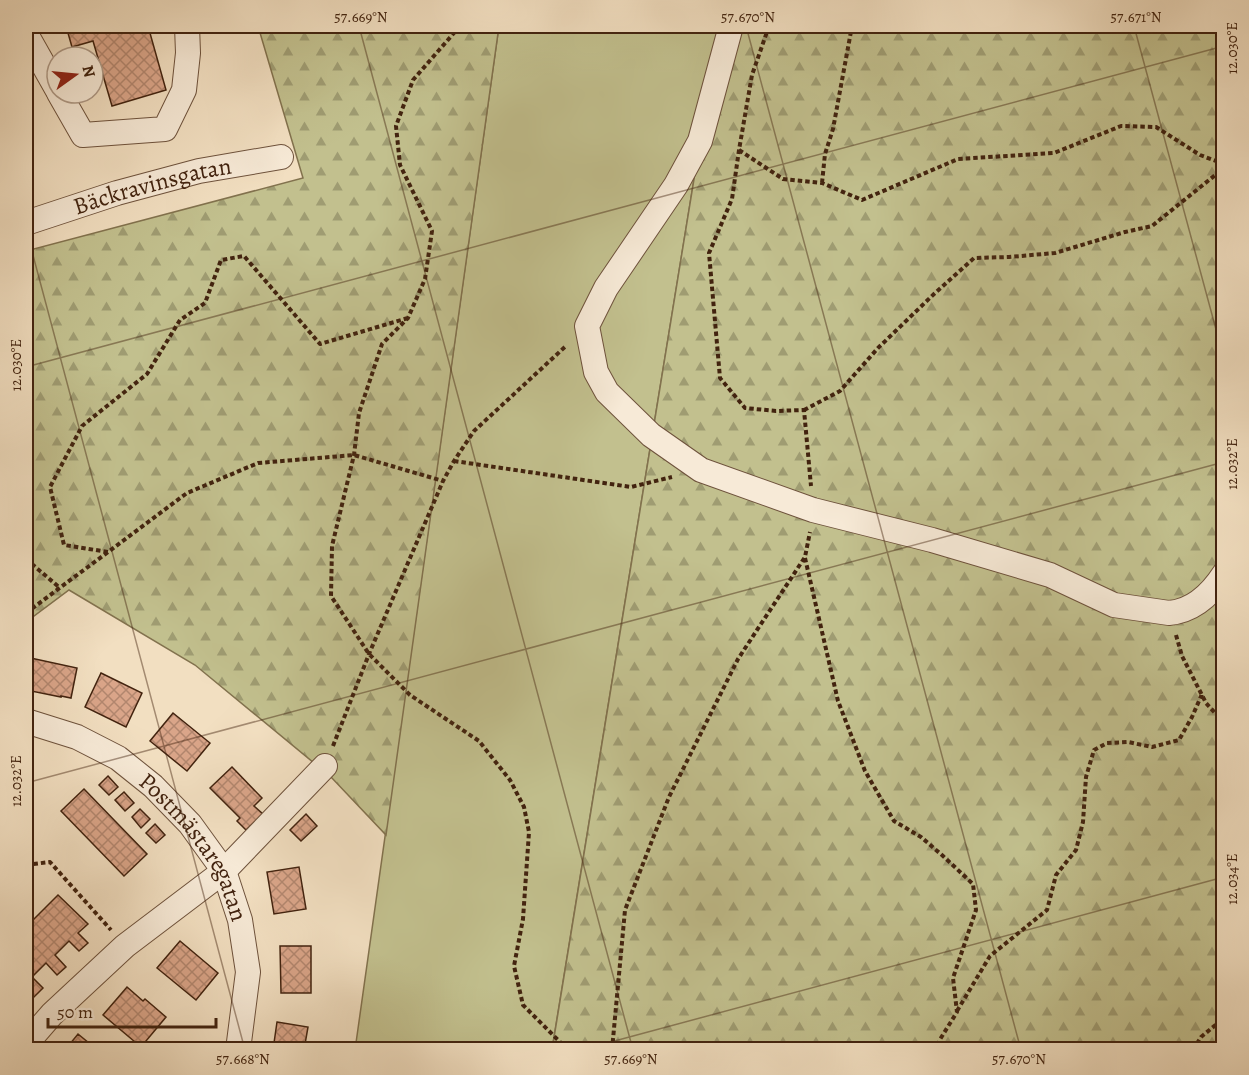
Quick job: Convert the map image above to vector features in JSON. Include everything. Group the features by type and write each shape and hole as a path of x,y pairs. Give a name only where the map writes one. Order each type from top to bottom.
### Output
{"street":[{"path":"66,105 83,135 165,129 184,90 188,52 187,26"},
{"path":"731,26 700,141 676,185 606,288 587,326 596,372 607,392 651,435 701,470 813,510 932,540 1050,575 1114,605 1169,613 1178,612 1204,599 1224,574"},
{"path":"26,34 45,68"},
{"name":"Bäckravinsgatan","path":"26,223 117,193 199,171 281,157"},
{"name":"Postmästaregatan","path":"26,721 76,737 118,758 153,786 190,824 224,872 240,920 248,972 238,1050"},
{"path":"26,1044 52,1014 125,946 224,872 325,766"}],"path":[{"path":"460,26 413,80 396,126 400,165 432,231 426,279 408,318 382,344 359,413 354,455 332,546 331,596 369,654 410,695 479,741 510,780 524,807 529,832 523,919 514,966 523,1005 567,1050"},
{"path":"739,150 783,179 822,183 862,200 958,159 1054,153 1121,126 1156,127 1200,155 1224,166 1152,226 1055,253 974,258 878,348 840,391 804,410 776,411 745,408 720,378 709,253 732,199 739,150 752,75 769,26"},
{"path":"822,183 825,154 834,129 852,26"},
{"path":"108,552 64,545 50,487 82,426 147,374 180,320 205,303 221,260 244,256 320,344 408,318"},
{"path":"325,766 369,654 443,481 454,461 474,431 587,326"},
{"path":"804,410 813,510 805,557 838,701 865,771 894,821 921,837 973,884 976,910 952,978 957,1012"},
{"path":"26,613 187,493 258,463 354,455 443,481"},
{"path":"454,461 631,487 701,470"},
{"path":"612,1050 625,910 645,858 669,797 738,659 805,557"},
{"path":"26,559 60,588"},
{"path":"1169,613 1182,656 1206,703 1224,723"},
{"path":"937,1050 939,1041 990,956 1047,910 1056,875 1076,850 1083,822 1086,777 1094,750 1107,743 1128,742 1152,747 1179,740 1202,694"},
{"path":"26,865 50,862 125,946"},
{"path":"1193,1050 1201,1037 1224,1018"}],"green space":[{"path":"258,26 499,26 386,835 331,777 195,665 69,590 26,622 26,251 303,178"},
{"path":"499,26 719,26 552,1049 355,1050"},
{"path":"719,26 1223,26 1223,1049 552,1050"}],"building":[{"path":"66,26 148,26 166,90 112,106 105,82 105,45 94,45 93,41 71,45"},
{"path":"26,657 77,668 71,698 26,690"},
{"path":"101,673 142,693 126,727 85,707"},
{"path":"173,713 210,743 187,771 150,741"},
{"path":"232,767 262,798 254,806 263,814 246,830 237,821 240,818 210,788"},
{"path":"26,774 33,797 26,799"},
{"path":"108,776 118,787 109,795 99,785"},
{"path":"84,789 147,854 124,876 61,811"},
{"path":"124,792 134,803 125,811 115,800"},
{"path":"140,809 150,819 141,828 132,817"},
{"path":"306,814 317,826 301,841 290,830"},
{"path":"155,824 165,835 156,843 146,833"},
{"path":"299,867 306,909 274,914 267,872"},
{"path":"58,895 88,924 78,933 88,943 79,951 69,941 55,955 66,967 57,975 46,963 32,977 43,988 34,997 26,988 26,927"},
{"path":"180,941 218,973 196,1000 157,968"},
{"path":"280,946 311,946 311,993 281,993"},
{"path":"127,987 166,1017 141,1047 103,1015"},
{"path":"277,1022 308,1027 304,1050 273,1050"},
{"path":"78,1034 95,1048 94,1050 65,1050"}]}
